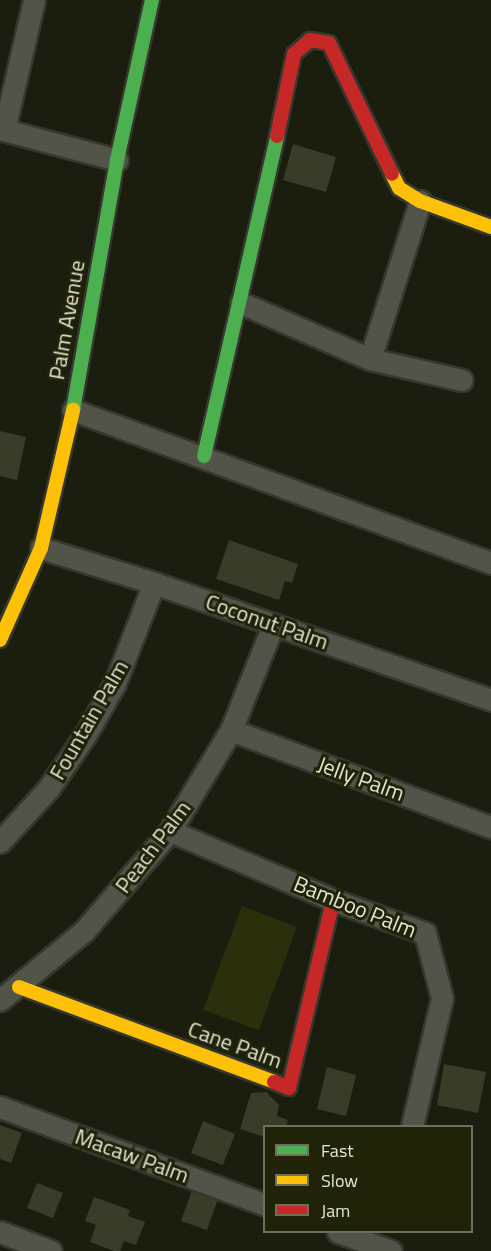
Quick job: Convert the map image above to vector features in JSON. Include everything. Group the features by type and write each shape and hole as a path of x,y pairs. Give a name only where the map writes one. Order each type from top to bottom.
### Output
{"street":[{"path":"34,0 2,129 117,160"},
{"name":"Palm Avenue","path":"0,640 41,548 73,410 117,160 152,0"},
{"path":"204,456 241,303 294,54 310,40 329,43 399,188 420,201 491,227"},
{"path":"370,358 420,201"},
{"path":"241,303 370,358 462,380"},
{"path":"73,410 204,456 491,563"},
{"name":"Coconut Palm","path":"41,548 154,583 491,700"},
{"name":"Fountain Palm","path":"0,842 49,788 86,734 115,683 154,583"},
{"name":"Peach Palm","path":"0,1000 20,987 84,931 170,831 231,730 273,625"},
{"name":"Jelly Palm","path":"231,730 491,827"},
{"name":"Bamboo Palm","path":"170,831 333,900 425,933 442,998 412,1125"},
{"name":"Cane Palm","path":"20,987 289,1088 333,900"},
{"name":"Macaw Palm","path":"0,1107 263,1204"},
{"path":"0,1232 51,1251"},
{"path":"342,1233 388,1244"}],"green space":[{"path":"242,906 297,927 259,1030 203,1010"}],"building":[{"path":"293,144 336,157 326,192 283,180"},
{"path":"0,431 26,437 17,480 0,476"},
{"path":"229,540 298,564 292,583 285,581 279,600 216,579"},
{"path":"444,1064 486,1072 478,1113 437,1105"},
{"path":"327,1067 356,1075 346,1116 317,1109"},
{"path":"266,1092 279,1105 277,1116 288,1120 286,1125 263,1125 263,1137 240,1129 251,1093"},
{"path":"203,1121 235,1134 223,1165 191,1153"},
{"path":"0,1125 22,1133 11,1163 0,1159"},
{"path":"37,1183 63,1193 53,1218 27,1208"},
{"path":"192,1190 218,1199 207,1230 181,1221"},
{"path":"94,1197 130,1210 128,1216 145,1222 136,1245 124,1241 120,1251 114,1251 90,1242 96,1225 85,1221"}],"traffic: fast":[{"path":"73,410 117,160 152,0"},
{"path":"204,456 277,136"}],"traffic: slow":[{"path":"392,174 399,188 420,201 491,227"},
{"path":"0,640 41,548 73,410"},
{"path":"19,987 274,1082"}],"traffic: jam":[{"path":"277,136 294,54 310,40 329,43 392,174"},
{"path":"274,1082 289,1088 333,900"}]}
